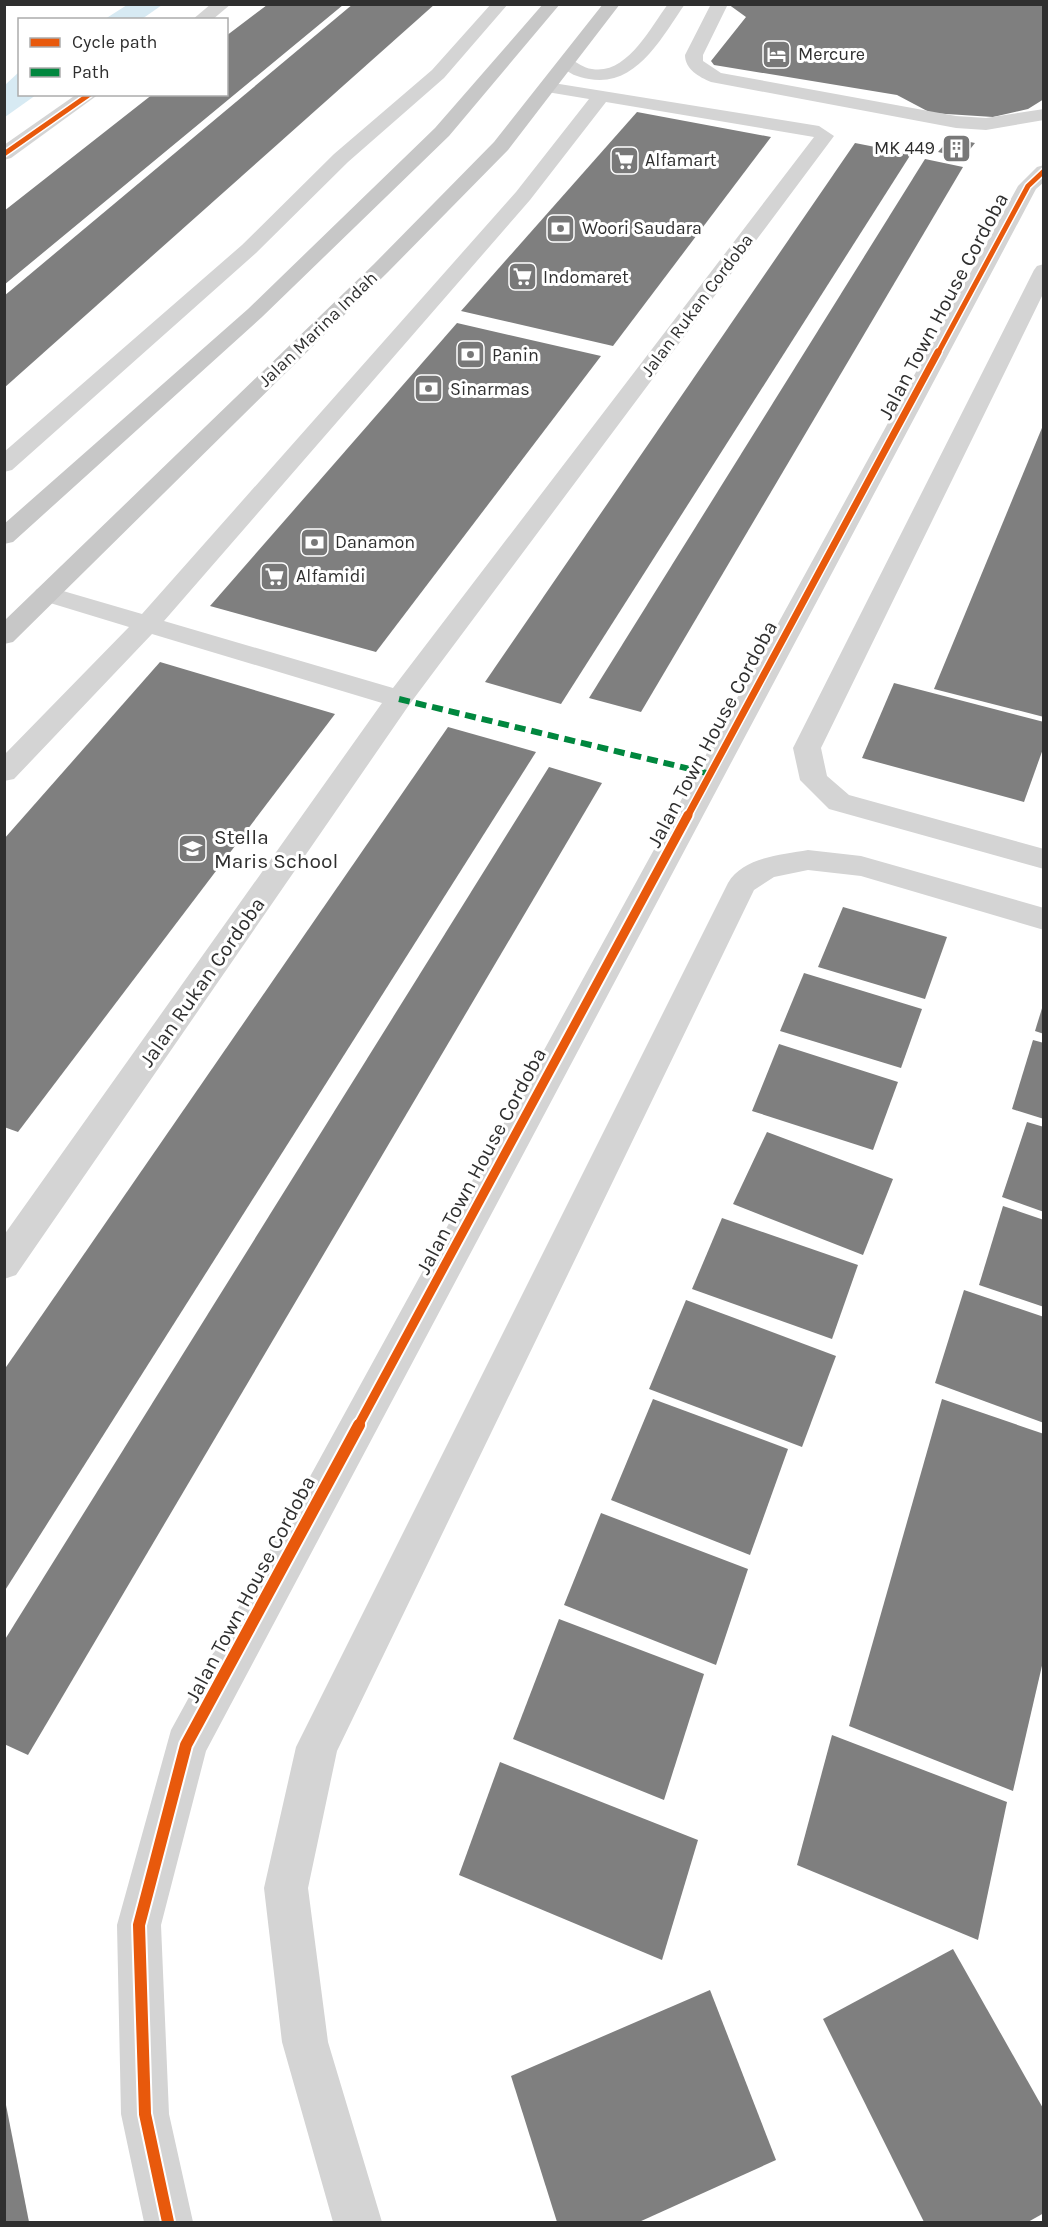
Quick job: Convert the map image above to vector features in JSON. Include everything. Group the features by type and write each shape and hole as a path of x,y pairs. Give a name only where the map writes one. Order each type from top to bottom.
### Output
{"main road":[{"path":"4,537 255,313 442,132 552,4"},
{"name":"Jalan Marina Indah","path":"4,636 381,268 501,146 612,4"}],"street":[{"path":"203,18 222,4"},
{"path":"4,465 249,249 341,158 438,74 500,4"},
{"path":"568,61 574,69 591,74 609,74 624,69 676,4"},
{"path":"720,4 699,45 694,62 707,74 717,78 956,122 986,124 1044,114"},
{"name":"Jalan Rukan Cordoba","path":"4,1264 399,699 825,136 819,132 547,87"},
{"path":"4,772 147,624 523,196 602,95"},
{"path":"4,154 87,96"},
{"name":"Jalan Town House Cordoba","path":"168,2223 145,2114 139,1925 186,1745 1029,186 1044,171"},
{"path":"1044,270 807,748 814,780 839,802 1044,859"},
{"path":"46,594 399,699"},
{"path":"357,2223 305,2042 286,1888 317,1747 743,883 766,868 808,860 861,866 1044,920"}],"shaded area":[{"path":"127,4 162,5 143,18 107,18"},
{"path":"18,73 18,96 35,96 5,117 5,85"}],"building":[{"path":"353,4 435,4 4,388 4,296"},
{"path":"728,4 1044,4 1044,99 1028,109 993,117 931,113 897,95 714,65 711,61 746,17"},
{"path":"267,5 343,5 4,285 4,211 150,96 228,96 228,34"},
{"path":"637,112 771,137 613,346 461,311"},
{"name":"MK 449","path":"950,138 975,143 963,158 938,152"},
{"path":"855,143 911,154 561,704 485,682"},
{"path":"925,159 963,167 641,712 589,698"},
{"path":"457,323 601,356 376,652 210,606"},
{"path":"1044,423 1044,717 934,689"},
{"path":"160,662 335,714 18,1132 4,1127 4,839"},
{"path":"894,683 1044,722 1044,746 1024,802 862,758"},
{"path":"448,727 536,752 4,1592 4,1370"},
{"path":"549,767 602,783 28,1755 4,1744 4,1641"},
{"path":"843,907 947,937 925,999 818,967"},
{"path":"804,973 922,1009 901,1068 780,1031"},
{"path":"1044,1005 1044,1034 1035,1031"},
{"path":"1033,1040 1044,1043 1044,1119 1012,1109"},
{"path":"779,1044 898,1082 873,1150 752,1111"},
{"path":"1027,1122 1044,1127 1044,1212 1002,1197"},
{"path":"767,1132 893,1179 863,1255 733,1204"},
{"path":"1003,1206 1044,1220 1044,1307 979,1285"},
{"path":"722,1218 858,1265 832,1339 692,1289"},
{"path":"964,1290 1044,1317 1044,1423 935,1383"},
{"path":"686,1300 836,1356 802,1447 649,1389"},
{"path":"653,1399 788,1449 750,1555 611,1500"},
{"path":"942,1399 1044,1434 1044,1657 1013,1791 849,1726"},
{"path":"601,1513 748,1569 716,1665 564,1605"},
{"path":"559,1619 704,1674 664,1800 513,1739"},
{"path":"832,1735 1007,1802 978,1940 797,1865"},
{"path":"500,1762 698,1840 662,1960 459,1875"},
{"path":"953,1949 1044,2110 1044,2213 1028,2222 924,2222 823,2019"},
{"path":"710,1990 776,2160 639,2222 557,2222 511,2076"},
{"path":"4,2105 6,2105 29,2222 4,2222"}],"marked path":[{"path":"399,699 711,774"}],"cycle path":[{"path":"4,154 87,96"},
{"path":"168,2222 145,2114 139,1925 186,1745 1028,186 1044,171"}],"place":[{"name":"Mercure","path":"777,54"},
{"name":"MK 449","path":"956,148"},
{"name":"Alfamart","path":"624,160"},
{"name":"Woori Saudara","path":"561,228"},
{"name":"Indomaret","path":"522,277"},
{"name":"Panin","path":"471,355"},
{"name":"Sinarmas","path":"429,389"},
{"name":"Danamon","path":"314,542"},
{"name":"Alfamidi","path":"275,576"},
{"name":"Stella Maris School","path":"193,849"}]}
